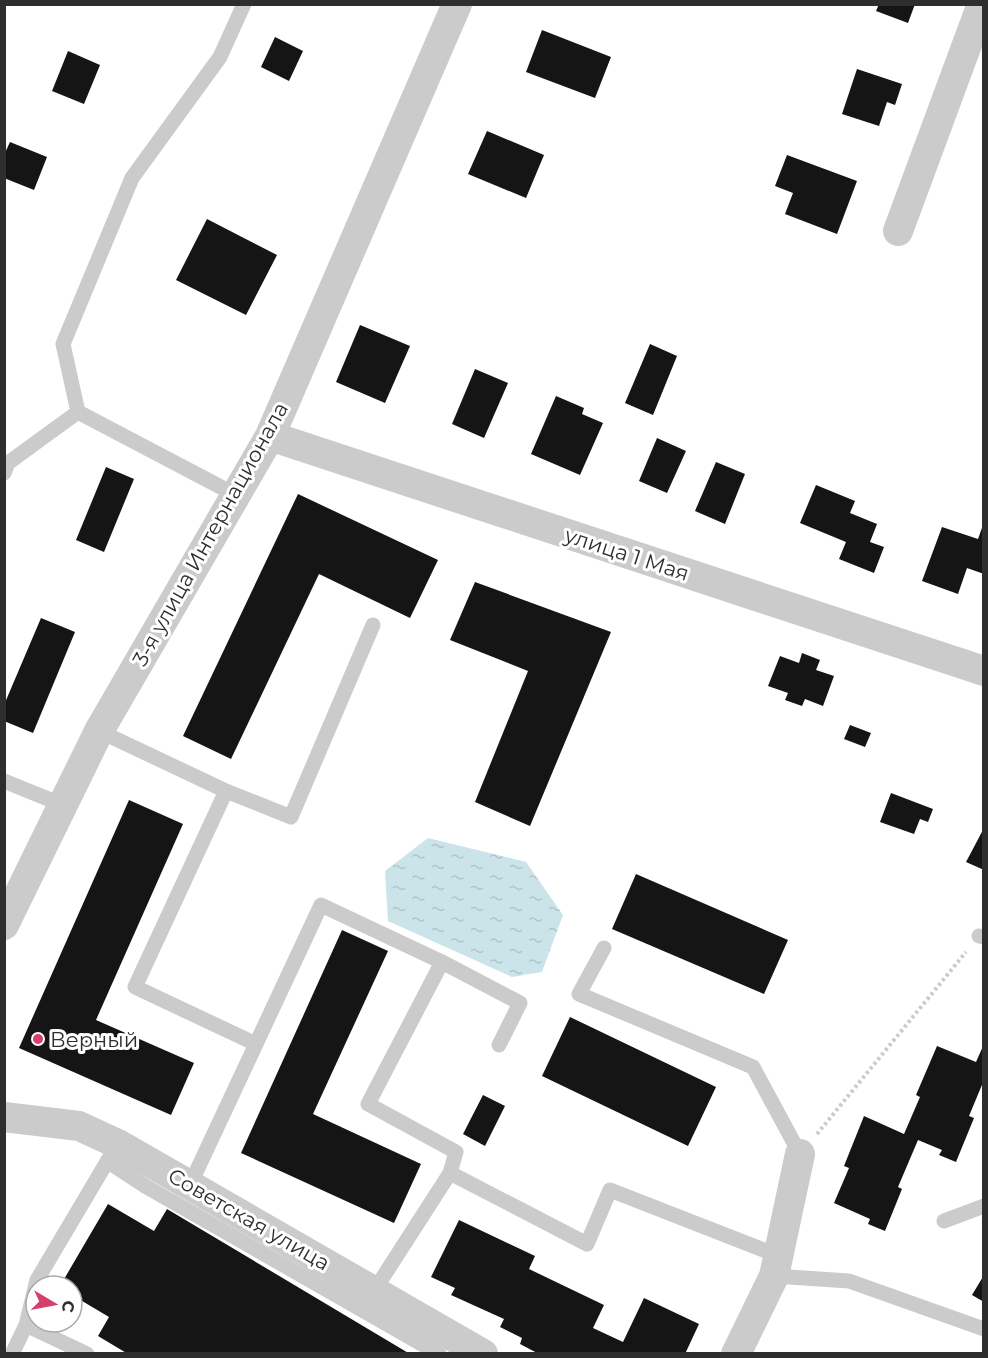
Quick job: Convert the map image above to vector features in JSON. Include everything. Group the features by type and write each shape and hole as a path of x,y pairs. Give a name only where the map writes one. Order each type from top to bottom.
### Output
{"street":[{"name":"3-я улица Интернационала","path":"4,925 99,731 270,436 457,4"},
{"path":"898,231 982,4"},
{"name":"улица 1 Мая","path":"270,436 984,671"},
{"name":"Советская улица","path":"4,1117 79,1126 112,1153 190,1185 483,1353"},
{"path":"736,1353 777,1266 800,1154"}],"lane":[{"path":"236,495 78,412 63,344 132,178 220,57 244,4"},
{"path":"4,473 8,462 78,412"},
{"path":"99,731 226,791 291,817 373,625"},
{"path":"4,782 63,805"},
{"path":"226,791 135,987 256,1044"},
{"path":"190,1185 321,905 442,962 520,1003 499,1045"},
{"path":"604,948 579,994 753,1067 800,1154"},
{"path":"374,1291 450,1173 456,1152 368,1104 442,962"},
{"path":"40,1274 112,1153 145,1186 439,1353"},
{"path":"450,1173 587,1244 610,1190 777,1266 849,1281 982,1326"},
{"path":"944,1221 984,1206"},
{"path":"12,1353 24,1329"},
{"path":"46,1334 87,1353"}],"path":[{"path":"800,1154 981,936"}],"water":[{"path":"428,838 526,862 563,915 542,972 512,977 388,921 385,871"}],"building":[{"path":"879,4 915,4 908,23 876,11"},
{"path":"542,30 611,57 595,98 526,72"},
{"path":"275,37 303,51 289,81 261,67"},
{"path":"68,51 100,65 84,104 52,91"},
{"path":"857,69 902,84 895,105 887,102 879,126 842,114"},
{"path":"487,131 544,155 526,198 468,174"},
{"path":"10,142 47,157 34,190 4,178 4,155"},
{"path":"787,155 857,181 837,234 785,214 793,193 775,186"},
{"path":"207,219 277,255 246,315 176,280"},
{"path":"360,325 410,346 385,403 336,382"},
{"path":"650,344 677,356 653,415 625,403"},
{"path":"475,369 508,383 484,438 452,424"},
{"path":"556,396 584,408 582,414 603,423 580,475 531,454"},
{"path":"657,438 686,451 667,493 639,481"},
{"path":"716,462 745,474 725,524 695,511"},
{"path":"106,467 134,479 104,552 76,540"},
{"path":"816,485 855,501 850,513 877,524 870,542 884,547 874,573 839,559 846,542 800,523"},
{"path":"298,494 438,560 410,618 319,574 231,759 183,736"},
{"path":"983,525 984,574 967,568 958,594 922,581 942,527 978,539"},
{"path":"475,582 611,632 530,826 475,802 528,671 450,640"},
{"path":"41,618 75,632 33,733 4,721 4,705"},
{"path":"802,653 820,660 816,670 834,676 823,706 805,699 802,706 785,700 788,693 768,686 780,656 799,663"},
{"path":"850,725 871,733 865,747 844,739"},
{"path":"891,793 933,809 928,822 920,819 914,834 880,822"},
{"path":"129,800 183,824 96,1020 194,1063 171,1115 19,1048"},
{"path":"984,828 984,870 966,862"},
{"path":"636,874 788,940 764,994 612,929"},
{"path":"342,930 388,951 313,1114 421,1164 394,1223 241,1153"},
{"path":"570,1017 716,1087 688,1146 542,1076"},
{"path":"984,1044 984,1080 969,1116 974,1118 956,1162 939,1155 942,1150 918,1140 898,1187 902,1189 885,1231 868,1224 870,1219 834,1203 849,1168 844,1166 864,1116 904,1134 920,1097 916,1095 937,1046 976,1062"},
{"path":"483,1095 505,1106 485,1146 463,1134"},
{"path":"108,1204 154,1231 167,1209 410,1354 128,1354 98,1336 109,1317 84,1302 84,1274 67,1274"},
{"path":"459,1220 535,1256 529,1269 604,1305 593,1328 623,1342 644,1298 699,1324 685,1354 539,1354 520,1344 522,1338 500,1327 504,1319 451,1295 455,1288 431,1277"},
{"path":"984,1275 984,1302 972,1295"}],"place":[{"name":"Верный","path":"38,1039"}]}
